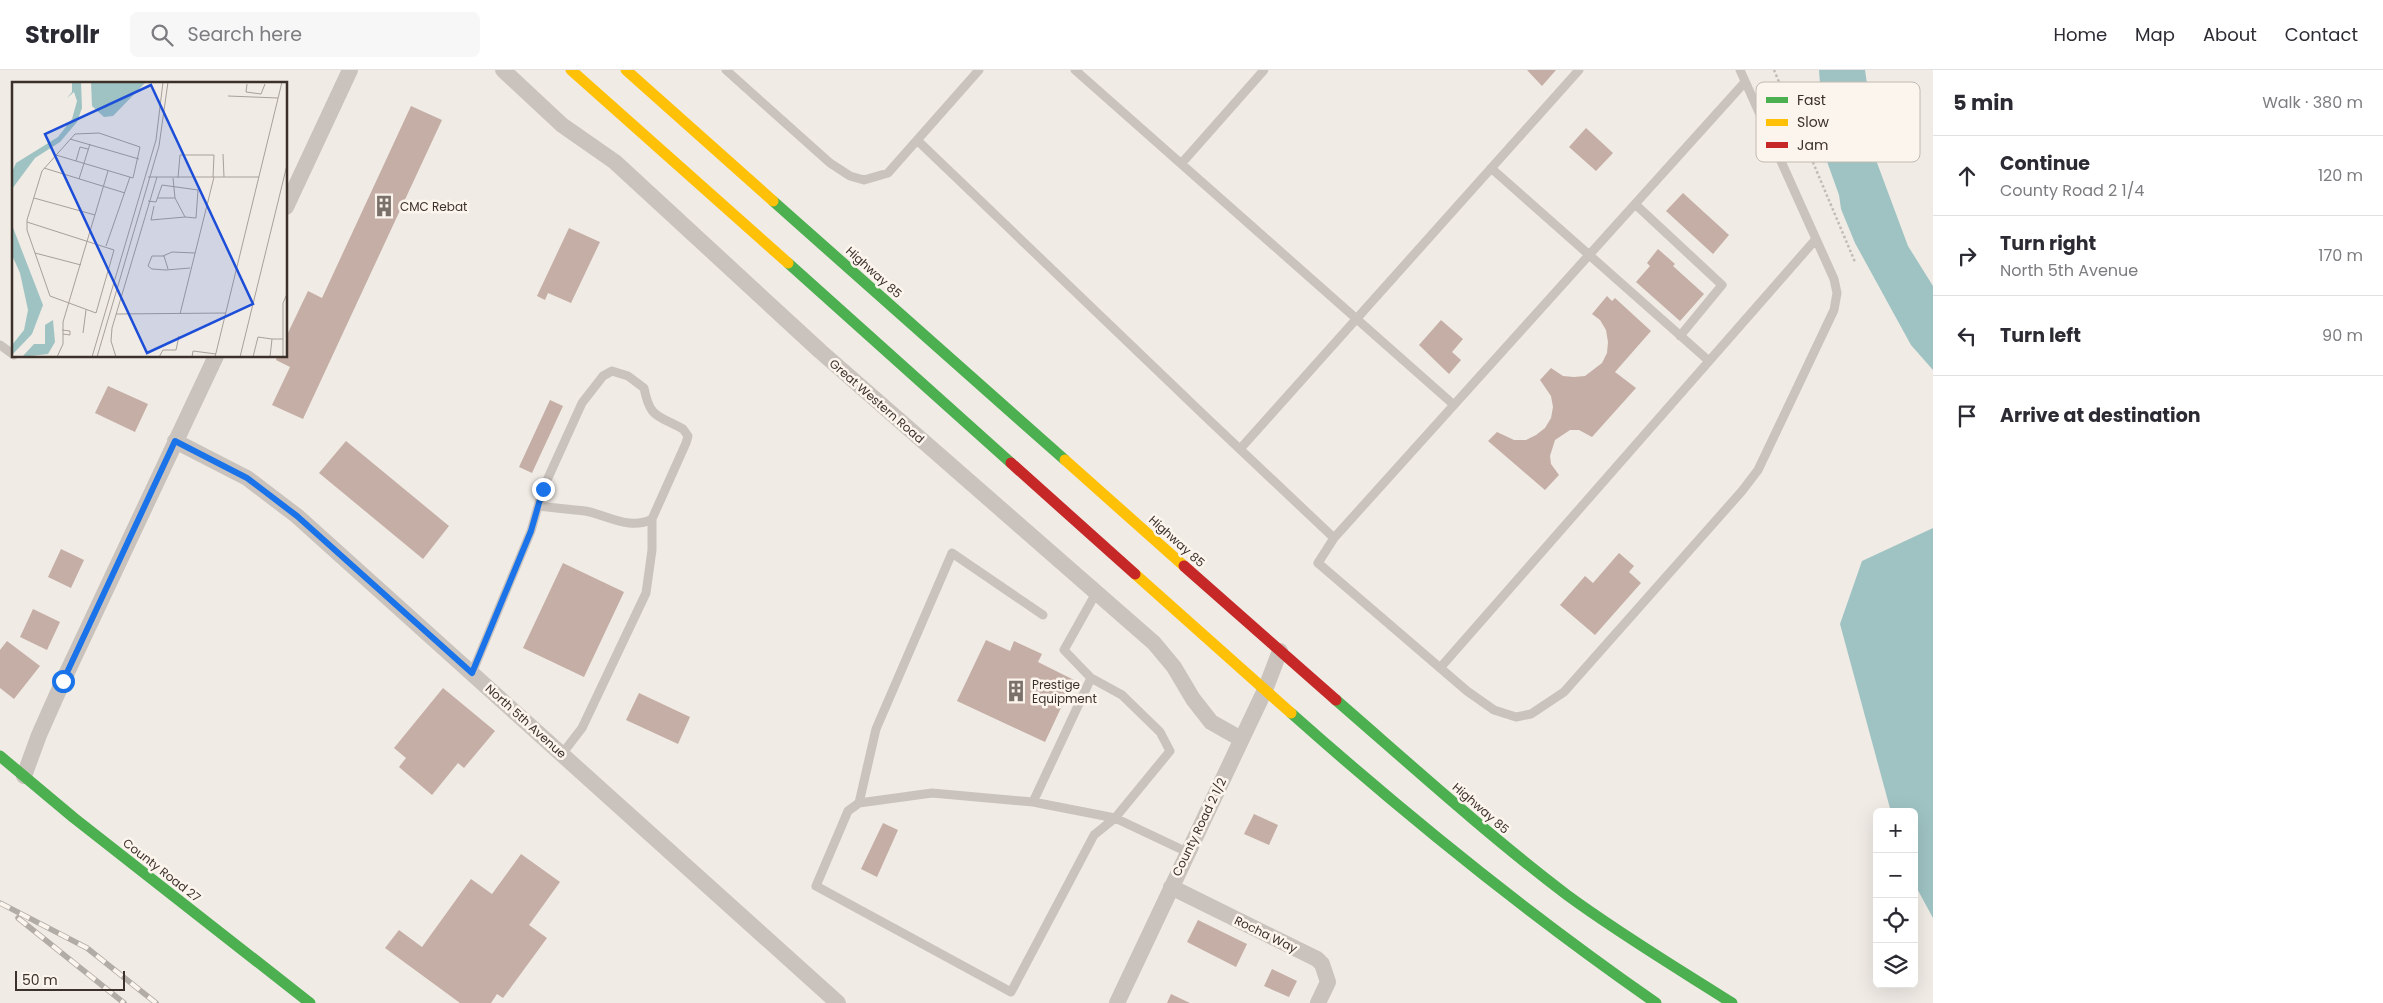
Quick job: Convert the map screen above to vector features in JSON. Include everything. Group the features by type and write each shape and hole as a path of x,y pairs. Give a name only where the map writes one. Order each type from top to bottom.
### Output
{"main road":[{"path":"571,70 1265,690 1462,860 1597,964 1656,1003"},
{"name":"Highway 85","path":"626,70 1280,651 1519,858 1625,935 1732,1003"},
{"name":"County Road 27","path":"0,756 80,824 310,1003"}],"street":[{"path":"288,203 350,70"},
{"name":"Great Western Road","path":"503,70 562,125 615,162 820,351 1154,643 1174,667 1193,699 1211,722 1241,739"},
{"path":"24,776 39,735 215,358"},
{"name":"North 5th Avenue","path":"175,441 247,478 297,516 838,1003"},
{"name":"County Road 2 1/2","path":"1117,1003 1170,887 1265,690 1280,651"},
{"name":"Rocha Way","path":"1170,887 1317,959 1322,964 1328,982 1318,1003"}],"lane":[{"path":"726,70 830,163 850,176 864,180 888,173 979,70"},
{"path":"1075,70 1454,404"},
{"path":"1181,164 1264,70"},
{"path":"1240,449 1579,70"},
{"path":"1740,70 1756,106"},
{"path":"1745,82 1334,538 1318,563 1467,691 1494,710 1516,717 1531,714 1564,692 1758,470 1834,310 1836,293 1834,279 1781,162"},
{"path":"917,140 1334,538"},
{"path":"1491,168 1709,361"},
{"path":"1634,204 1722,285 1680,336"},
{"path":"1440,668 1816,239"},
{"path":"0,345 12,353"},
{"path":"472,673 531,531 543,489 582,403 603,376 612,371 637,381 644,388 647,404 652,412 683,428 688,436 652,519 652,550 646,593 582,728 562,754"},
{"path":"538,506 586,512 628,524 643,524 652,519"},
{"path":"859,803 876,729 952,553 1043,615"},
{"path":"1096,593 1064,650 1091,678 1122,695 1160,732 1170,752 1115,818 1094,836 1011,992 816,886 848,811 859,803 932,793 1033,802 1115,818 1187,852"},
{"path":"1033,802 1091,678"}],"path":[{"path":"1774,70 1779,82"},
{"path":"1812,162 1854,262"}],"water":[{"path":"1819,70 1865,70 1867,82 1820,82"},
{"path":"1827,162 1877,162 1908,246 1933,286 1933,370 1911,345 1855,243 1841,209 1839,195"},
{"path":"1933,528 1933,918 1918,890 1918,808 1890,808 1840,624 1862,561"}],"building":[{"path":"1527,70 1556,70 1542,86"},
{"name":"CMC Rebat","path":"411,106 442,120 303,419 272,405 290,367 276,360 276,358 288,358 288,333 308,291 322,298"},
{"path":"1586,128 1613,153 1596,171 1569,147"},
{"path":"1683,193 1729,235 1713,254 1666,211"},
{"path":"569,228 600,242 571,303 548,293 545,300 537,296"},
{"path":"1658,249 1675,264 1673,266 1704,294 1680,321 1636,282 1650,266 1647,263"},
{"path":"1607,296 1612,301 1615,298 1651,331 1615,372 1636,388 1592,437 1579,430 1570,430 1555,440 1550,456 1551,464 1559,475 1545,490 1488,441 1497,432 1514,440 1526,440 1545,428 1551,418 1553,407 1551,396 1540,380 1551,368 1563,376 1585,376 1602,363 1607,353 1606,330 1600,320 1592,314"},
{"path":"1441,320 1463,339 1452,352 1461,360 1449,374 1419,345"},
{"path":"108,386 148,404 135,432 95,413"},
{"path":"550,400 563,406 532,473 519,467"},
{"path":"346,441 449,526 423,559 319,473"},
{"path":"61,549 84,560 71,588 48,577"},
{"path":"1619,553 1634,566 1629,572 1641,583 1595,635 1560,605 1585,576 1593,583"},
{"path":"563,563 624,592 584,677 523,648"},
{"path":"33,609 60,622 47,650 20,637"},
{"name":"Prestige Equipment","path":"986,640 1010,651 1014,641 1042,654 1038,662 1074,680 1045,742 957,701"},
{"path":"7,641 40,666 14,699 0,688 0,650"},
{"path":"443,688 495,731 464,768 458,763 432,795 399,767 406,758 394,748"},
{"path":"639,693 690,717 678,744 626,720"},
{"path":"1254,814 1278,825 1269,845 1244,834"},
{"path":"883,823 898,830 877,877 861,869"},
{"path":"521,854 560,882 529,925 547,938 503,998 497,994 491,1003 460,1003 385,948 399,930 422,947 471,879 492,894"},
{"path":"1198,920 1247,944 1236,967 1187,942"},
{"path":"1272,969 1297,981 1289,997 1264,986"},
{"path":"1171,994 1190,1003 1167,1003"}],"railway":[{"path":"0,903 87,948 156,1003"},
{"path":"18,918 124,1003"}],"traffic: fast":[{"path":"773,201 1065,460"},
{"path":"788,263 1011,463"},
{"path":"1336,700 1479,824 1567,895 1628,937 1732,1003"},
{"path":"1291,713 1379,790 1469,864 1561,935 1656,1003"},
{"path":"0,756 74,818 310,1003"}],"traffic: slow":[{"path":"571,70 788,263"},
{"path":"626,70 773,201"},
{"path":"1065,460 1184,566"},
{"path":"1135,574 1291,713"}],"traffic: jam":[{"path":"1011,463 1135,574"},
{"path":"1184,566 1336,700"}],"place":[{"name":"CMC Rebat","path":"384,206"},
{"name":"Prestige Equipment","path":"1016,691"}],"route":[{"path":"63,681 175,441 247,478 297,516 343,555 472,673 531,531 543,489"}]}
